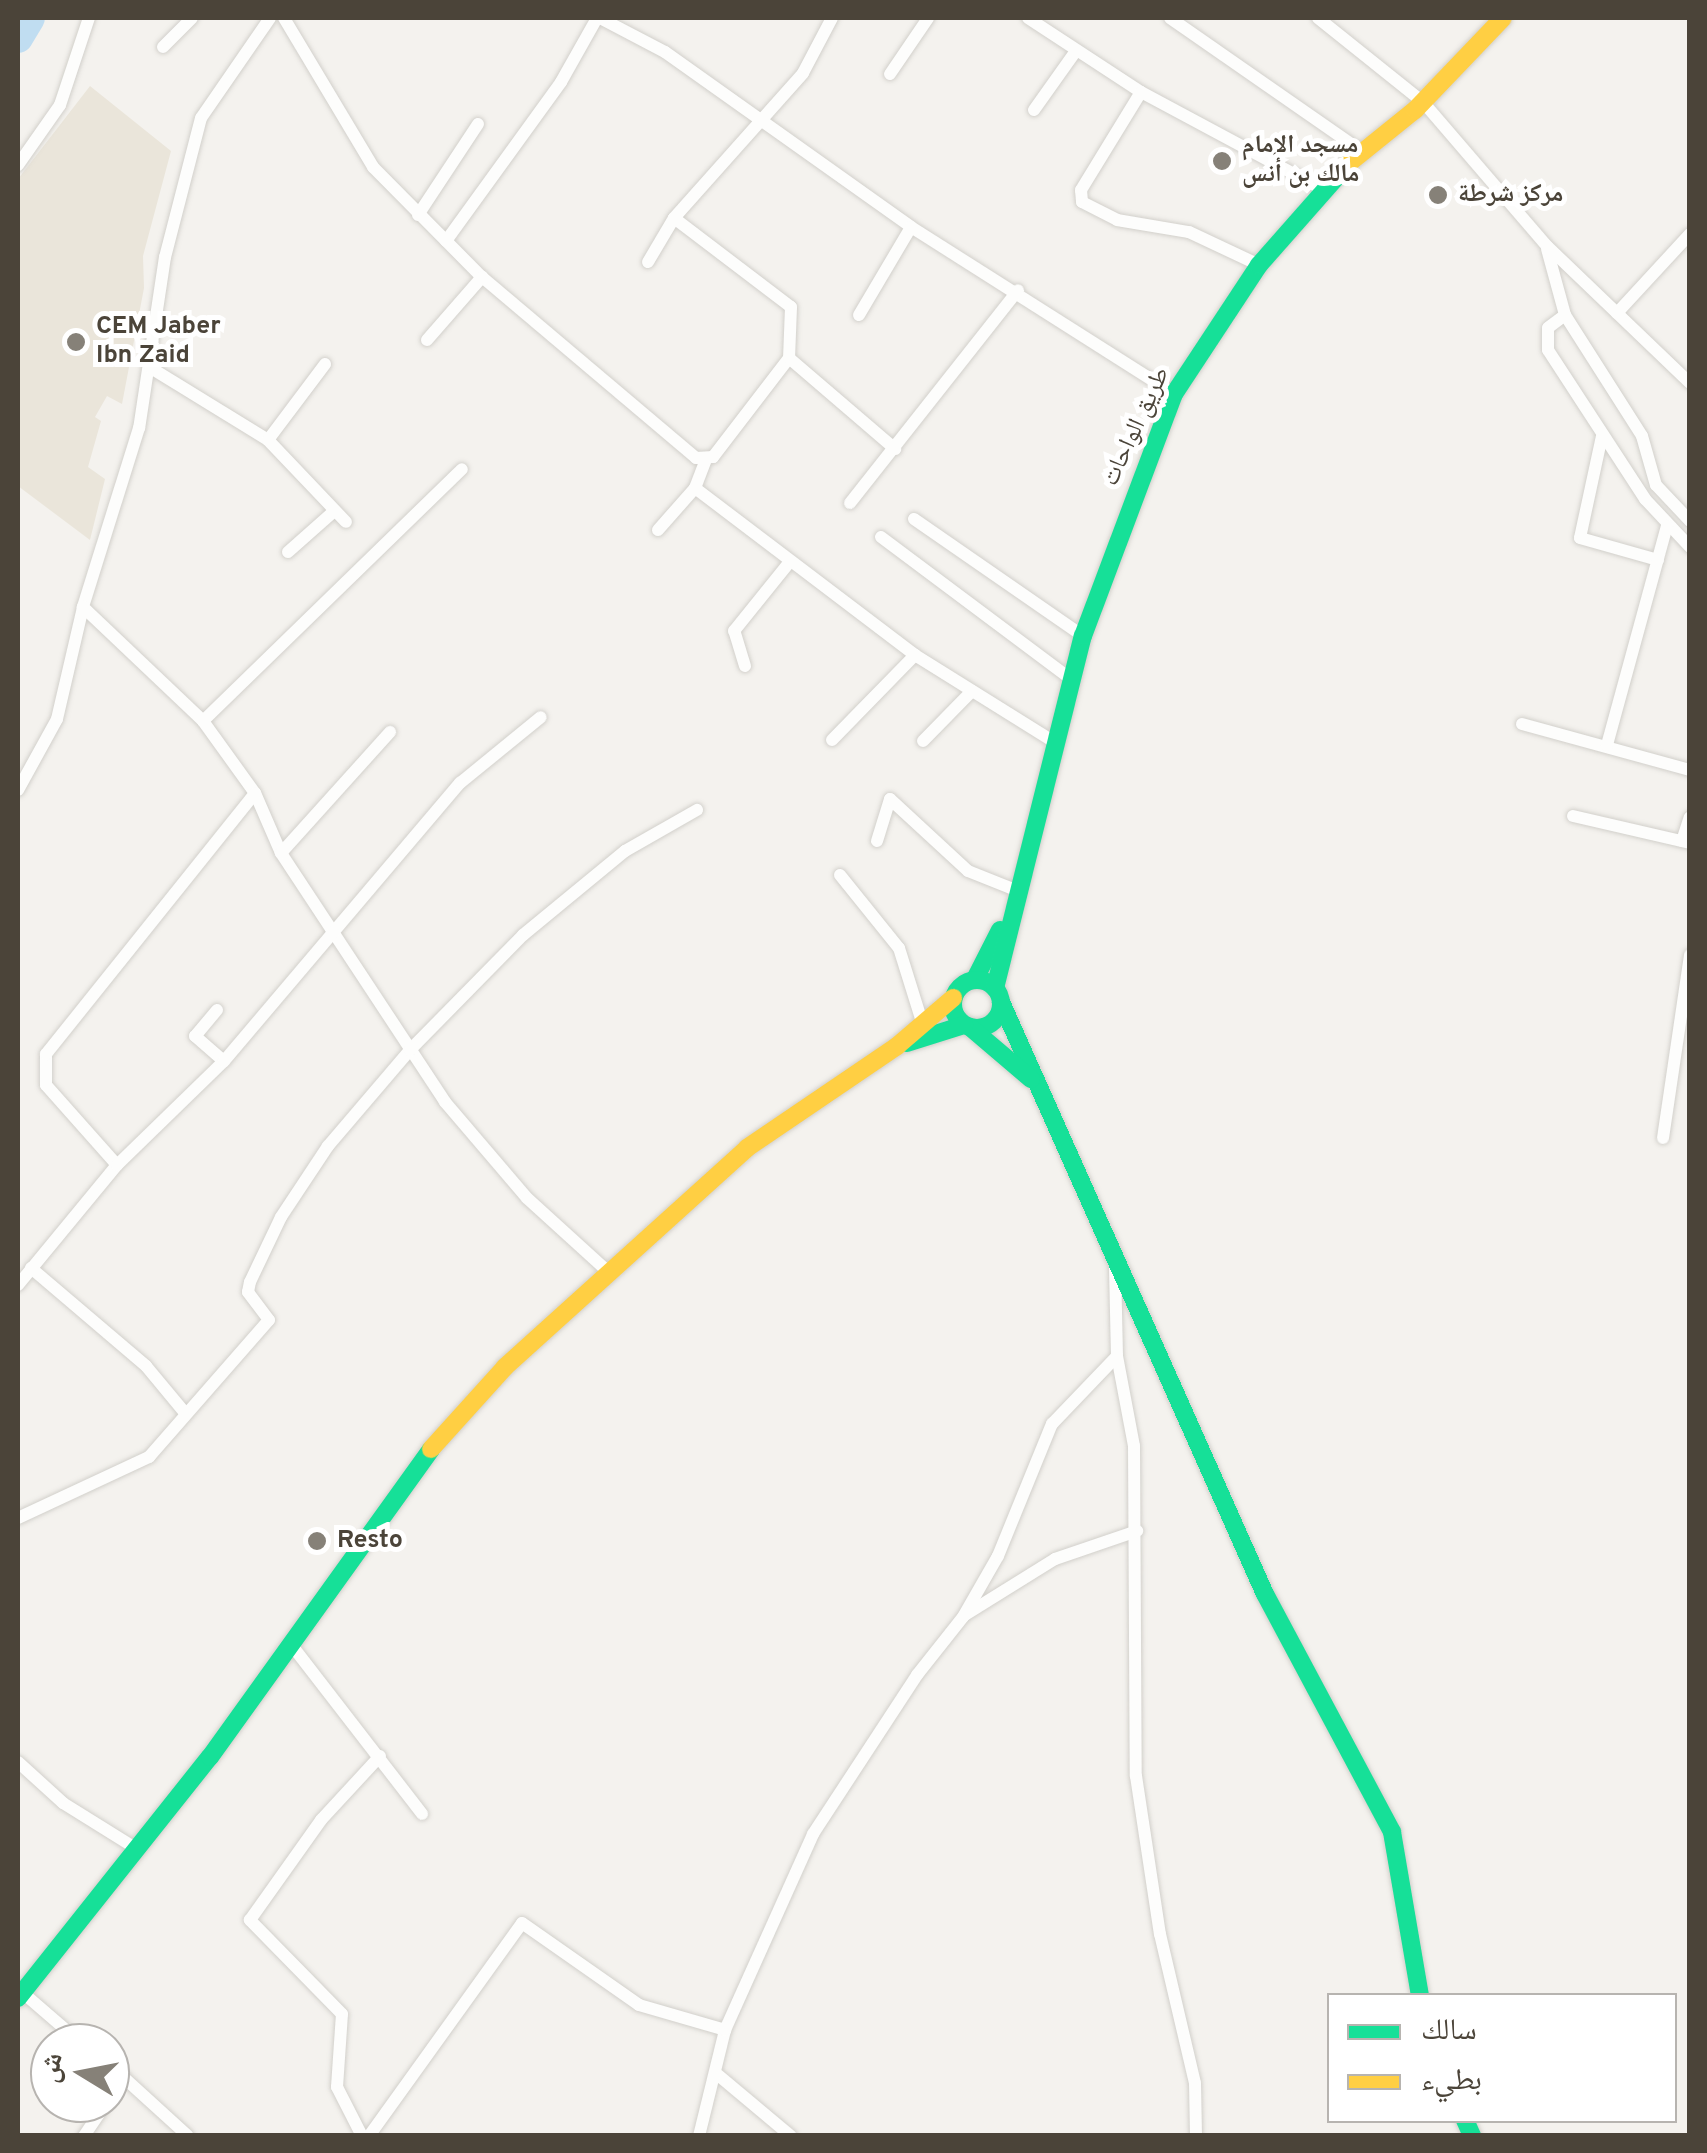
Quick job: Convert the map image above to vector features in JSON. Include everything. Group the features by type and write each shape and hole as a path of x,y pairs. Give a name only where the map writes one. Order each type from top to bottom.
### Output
{"main road":[{"name":"طريق الواحات","path":"1016,896 1083,636 1174,394 1260,265 1324,190 1360,150 1423,102 1502,18"},
{"path":"20,1995 137,1849 290,1643 402,1481 606,1270 747,1148 895,1047 974,979 1016,896"},
{"path":"895,1047 993,1022 1016,896"},
{"path":"974,979 998,995 1115,1264 1274,1610 1392,1832 1419,1993"},
{"path":"953,998 968,1026 1035,1083"}],"street":[{"path":"18,165 60,105 89,18"},
{"path":"163,47 192,18"},
{"path":"18,790 56,718 83,607 139,428 165,257 200,118 270,18"},
{"path":"284,18 344,127 418,215 482,277 706,460"},
{"path":"446,241 562,82 599,18 666,52 766,119 911,227 1018,290 1174,394"},
{"path":"648,262 674,218 803,73 832,18"},
{"path":"890,74 928,18"},
{"path":"1028,18 1141,92 1324,190"},
{"path":"1170,18 1360,150"},
{"path":"1318,18 1423,102 1547,246 1686,374"},
{"path":"1034,110 1076,51"},
{"path":"1141,92 1081,190 1082,202 1117,220 1189,232 1260,265"},
{"path":"418,215 478,124"},
{"path":"658,530 695,488 706,460 789,358 791,307 674,218"},
{"path":"859,315 911,227"},
{"path":"1617,314 1690,234"},
{"path":"1547,246 1565,315 1642,436 1656,484 1690,521"},
{"path":"427,340 482,277"},
{"path":"850,503 1018,290"},
{"path":"1565,315 1548,328 1546,342 1602,436 1667,526 1690,547"},
{"path":"789,358 895,449"},
{"path":"268,440 325,364"},
{"path":"151,368 268,440 346,522"},
{"path":"1602,436 1580,538 1658,560"},
{"path":"202,721 462,470"},
{"path":"695,488 788,564 915,655 1056,742"},
{"path":"288,552 333,512"},
{"path":"914,519 1083,636"},
{"path":"1607,745 1667,526"},
{"path":"881,537 1071,680"},
{"path":"745,666 734,631 788,564"},
{"path":"83,607 202,721 255,793 281,853 410,1050 478,1145 606,1270"},
{"path":"832,740 915,655"},
{"path":"924,741 972,692"},
{"path":"18,1285 117,1165 224,1062 460,784 541,716"},
{"path":"1522,724 1690,770"},
{"path":"281,853 390,732"},
{"path":"117,1165 46,1085 46,1054 255,793"},
{"path":"876,841 890,799 968,871 1016,896"},
{"path":"18,1518 149,1457 269,1320 248,1292 281,1217 328,1146 410,1050 523,935 625,851 698,810"},
{"path":"1573,816 1686,842 1690,817"},
{"path":"840,875 899,948 923,1024"},
{"path":"1663,1138 1690,955"},
{"path":"217,1010 195,1036 224,1062"},
{"path":"1115,1264 1116,1356 1132,1414 1136,1776 1160,1934 1195,2083 1196,2136"},
{"path":"31,1268 146,1366 185,1413"},
{"path":"699,2136 718,2076 725,2030 813,1834 916,1675 963,1617 998,1556 1052,1424 1116,1356"},
{"path":"963,1617 1055,1559 1136,1531"},
{"path":"290,1643 422,1814"},
{"path":"380,1756 321,1820 250,1920 342,2014 338,2086 366,2136 522,1922 639,2005 725,2030"},
{"path":"18,1762 64,1803 137,1849"},
{"path":"20,1995 56,2023"},
{"path":"718,2076 791,2136"},
{"path":"130,2082 188,2136"}],"shaded area":[{"name":"CEM Jaber Ibn Zaid","path":"90,86 171,151 143,256 144,288 122,404 107,396 95,417 101,421 88,467 105,479 90,540 18,486 18,179"}],"waterway":[{"path":"18,38 30,18"}],"traffic: fast":[{"path":"995,988 1083,636 1174,394 1259,265 1349,163"},
{"path":"975,979 1000,930"},
{"path":"977,980 994,987 1001,1004 994,1021 977,1028 960,1021 953,1004 960,987 977,980"},
{"path":"1001,1002 1265,1594 1392,1832 1419,1993"},
{"path":"907,1043 964,1025"},
{"path":"971,1028 1031,1079"},
{"path":"18,1998 210,1757 431,1449"},
{"path":"1466,2123 1472,2136"}],"traffic: slow":[{"path":"1349,163 1415,110 1503,18"},
{"path":"431,1449 505,1367 747,1148 897,1046 953,998"}],"place":[{"name":"مسجد الإمام مالك بن أنس","path":"1222,161"},
{"name":"مركز شرطة","path":"1438,195"},
{"name":"CEM Jaber Ibn Zaid","path":"76,342"},
{"name":"Resto","path":"317,1541"}]}
